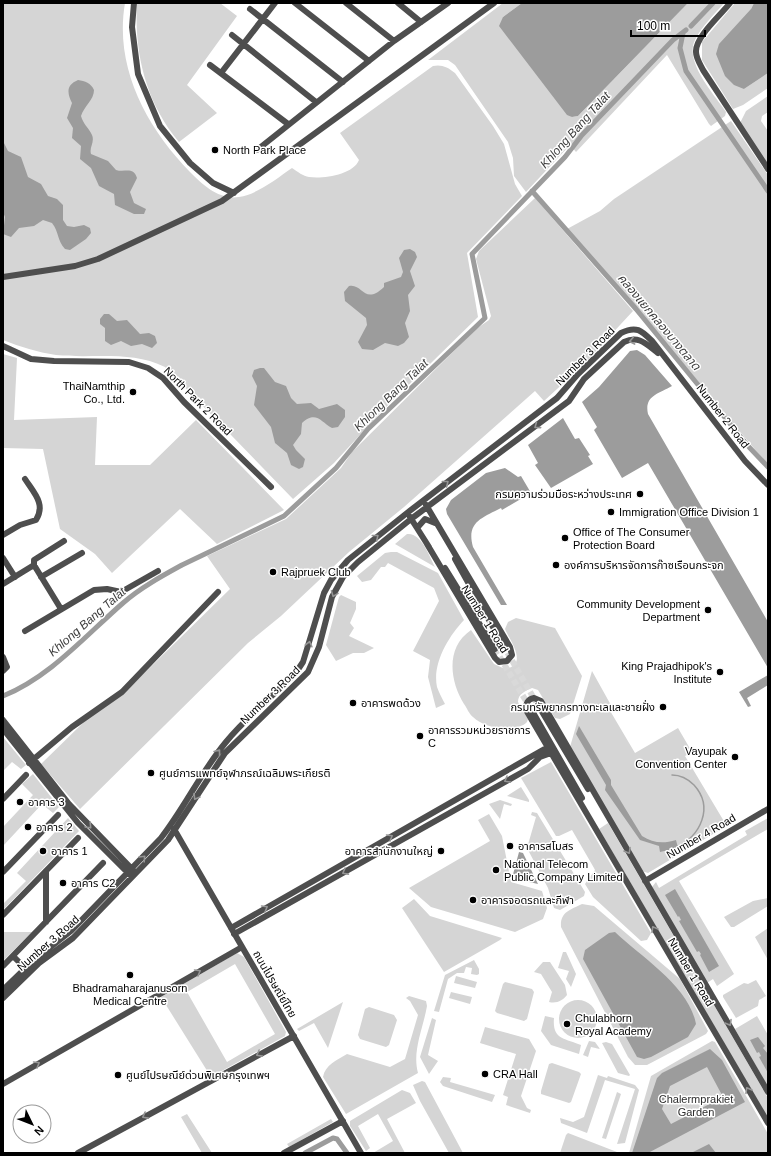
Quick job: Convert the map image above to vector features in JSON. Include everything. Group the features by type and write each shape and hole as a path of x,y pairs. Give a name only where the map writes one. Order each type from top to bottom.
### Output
{"street":[{"path":"134,3 132,27 138,74 160,126 190,163 213,184 234,193"},
{"path":"221,73 275,3"},
{"path":"295,3 369,61"},
{"path":"346,3 394,41"},
{"path":"398,3 421,22"},
{"path":"257,150 394,41 448,3"},
{"path":"3,277 75,266 98,259 222,201 494,3"},
{"path":"730,3 699,38 696,51 697,58 768,169"},
{"path":"250,9 343,82"},
{"path":"232,35 316,102"},
{"path":"210,65 288,124"},
{"name":"Number 3 Road","path":"3,998 39,963 73,938 132,873 172,825 206,767 225,742 285,684 303,662 324,593 331,580 348,560 422,501 563,393 578,374 621,333 630,328 644,333 664,358"},
{"name":"Number 3 Road","path":"3,990 25,968 71,931 176,832 225,753 308,672 319,647 332,597 343,577 358,562 411,519 569,401 584,379 624,342 630,340 641,340 664,358"},
{"name":"North Park 2 Road","path":"3,346 31,359 54,361 129,362 148,368 163,378 184,402 271,487"},
{"name":"Number 2 Road","path":"664,358 746,461 768,485"},
{"path":"3,535 20,525 36,520 41,510 41,503 25,480"},
{"name":"Number 1 Road","path":"407,513 495,658 499,662 505,662 511,657 512,652 486,605 422,501"},
{"path":"417,528 425,519 431,520 438,526"},
{"name":"Number 1 Road","path":"443,534 459,570 503,645"},
{"path":"61,609 34,565 34,560 64,541"},
{"name":"Number 1 Road","path":"427,544 451,575 496,649"},
{"path":"41,577 82,553"},
{"path":"3,558 15,577"},
{"path":"3,584 34,565"},
{"path":"25,631 94,590 125,591 158,571"},
{"path":"30,761 72,727 122,692 218,592"},
{"path":"3,657 7,663 7,667 3,671"},
{"name":"Number 1 Road","path":"768,1092 541,701 534,698 528,702 526,708 535,726 768,1123"},
{"name":"Number 1 Road","path":"538,705 585,786 611,822"},
{"name":"Number 1 Road","path":"531,710 578,790 597,830"},
{"path":"3,720 30,761"},
{"path":"3,729 30,761 78,824 132,873"},
{"path":"231,928 548,747"},
{"path":"234,934 528,769 540,757 551,753"},
{"path":"527,759 531,759 532,762 528,769"},
{"path":"3,799 26,775"},
{"name":"Number 4 Road","path":"645,880 768,809"},
{"path":"3,872 58,815"},
{"name":"ถนนไปรษณีย์ไทย","path":"172,825 362,1153"},
{"path":"3,915 78,838"},
{"path":"3,966 103,863"},
{"path":"46,871 46,922"},
{"path":"246,919 246,923 250,925"},
{"path":"3,1084 242,947"},
{"path":"13,956 25,968"},
{"path":"78,1153 294,1036"},
{"path":"284,1153 343,1121"}],"green space":[{"path":"3,3 125,3 123,27 124,50 129,73 147,116 160,136 190,172 200,182 218,194 225,196 239,197 253,193 267,186 292,168 300,174 309,177 337,175 351,169 359,160 340,133 433,66 444,66 455,73 504,144 515,184 522,196 467,253 478,317 383,410 334,463 293,499 165,367 152,362 125,357 56,355 29,349 3,340"},
{"path":"137,3 220,3 237,16 187,85 217,113 179,142 158,111 144,77 138,40"},
{"path":"503,3 522,3 503,17 572,117 578,116 688,3 724,3 701,30 695,40 693,49 697,68 702,78 726,112 725,116 711,126 709,124 667,55 576,152 570,145 526,192 514,176 513,158 508,142 455,65 448,60 428,60"},
{"path":"735,3 754,3 751,9 744,89 768,73 768,88 743,105 733,109 702,60 702,42"},
{"path":"768,96 768,112 762,116 761,121 768,131 768,165 740,123 746,111"},
{"path":"731,121 768,175 768,465 620,288 567,229 600,211 614,199"},
{"name":"Rajpruek Club","path":"535,198 633,311 582,366 544,401 535,391 404,507 349,552 281,616 248,643 80,809 41,764 87,719 123,694 230,589 207,556 286,519 341,468 352,452 476,329 489,320 491,316 476,259 479,251"},
{"path":"3,354 17,358 14,420 97,417 95,465 150,465 196,420 284,510 217,544 180,509 112,573 95,554 60,529 43,449 3,448"},
{"path":"407,534 412,534 421,541 435,567 395,544"},
{"path":"397,552 438,573 464,620 458,626 439,659 436,678 437,687 445,704 436,708 428,677 430,660 413,651 439,601 434,588 388,563 385,567 381,567 371,580 362,582 357,576 385,553"},
{"path":"341,595 356,602 356,609 350,623 354,628 349,636 374,648 364,653 353,653 336,661 326,645 339,597"},
{"path":"516,618 555,628 582,676 570,714 560,719 555,718 538,690 532,688 522,693 518,699 518,702 528,719 527,722 517,727 505,728 485,725 470,714 459,695 453,675 452,665 454,655 457,646 463,637 471,630 494,664 505,669 512,667 516,663 516,652 505,629 508,622"},
{"path":"592,671 612,707 609,709 635,753 678,728 692,752 685,756 725,823 723,828 648,873 642,871 570,747"},
{"path":"3,737 26,765 21,769 12,762 3,771"},
{"path":"551,762 651,933 647,940 641,941 593,897 585,884 595,870 572,830 556,836 521,778"},
{"path":"33,774 59,807 53,813 42,804 3,846 3,827 33,795 22,784"},
{"path":"521,787 529,800 529,802 507,796"},
{"path":"500,800 512,804 511,806 504,804 500,819 489,804"},
{"path":"532,812 537,813 585,892 584,896 560,910 554,908 548,888 527,848 536,817 531,815"},
{"path":"489,814 502,836 511,882 542,891 547,908 543,919 515,932 431,907 409,888 490,841 478,820"},
{"name":"อาคาร 1","path":"68,818 79,831 3,910 3,904 26,881 17,873"},
{"path":"768,818 768,829 679,881 734,974 717,986 713,979 707,983 652,887 656,882 659,888 747,835 745,831"},
{"path":"608,823 768,1098 768,1118 599,829"},
{"path":"768,898 768,906 734,927 731,927 724,917 753,901"},
{"path":"414,899 430,916 502,938 444,972 402,908"},
{"path":"582,904 594,906 680,979 708,1031 706,1034 647,1065 635,1065 628,1057 561,927 562,918 564,915"},
{"path":"768,928 768,960 755,937"},
{"path":"3,932 32,932 3,961"},
{"path":"563,952 566,952 576,974 571,987 566,979 569,971 558,968"},
{"path":"237,953 244,957 286,1032 285,1036 211,1077 161,997","holes":["235,964 275,1034 227,1062 187,992"]},
{"path":"474,960 479,969 479,974 471,974 472,968 466,967 464,973 457,973 448,979 439,1012 434,1011 445,975"},
{"path":"543,962 550,962 565,985 567,995 560,1001 549,1002 552,992 541,974 534,972"},
{"path":"456,976 477,982 475,988 454,983"},
{"path":"756,980 766,996 759,1000 758,1006 736,1018 723,995 744,983 748,984"},
{"path":"505,982 532,989 534,992 527,1019 524,1021 497,1013 495,1011 503,984"},
{"path":"451,992 472,997 470,1004 449,998"},
{"path":"409,996 426,1001 427,1006 417,1048 416,1065 418,1073 346,1114 323,1077 326,1069 332,1063 347,1054 390,1067 405,1059 418,1015 410,1001 406,998"},
{"path":"574,1000 582,1000 592,1005 596,1012 596,1026 592,1033 582,1038 574,1038 564,1033 562,1030 559,1023 559,1015 564,1005 567,1003"},
{"path":"343,1002 328,1048 314,1023 299,1031 297,1029"},
{"path":"369,1007 394,1015 397,1020 389,1045 386,1047 360,1039 358,1035 365,1009"},
{"path":"545,1016 554,1018 555,1031 557,1034 565,1039 581,1045 579,1054 551,1045 541,1031"},
{"path":"757,1016 768,1035 768,1087 735,1029"},
{"path":"432,1018 436,1020 428,1055 438,1061 429,1074 420,1057"},
{"path":"485,1027 529,1039 536,1051 521,1096 527,1108 531,1110 530,1113 506,1105 508,1097 503,1095 516,1054 480,1043"},
{"path":"589,1041 595,1042 600,1049 591,1047 588,1057 583,1055"},
{"name":"Chalermprakiet Garden","path":"712,1041 715,1042 768,1134 768,1153 629,1153 651,1076"},
{"path":"606,1042 612,1044 630,1075 629,1076 618,1073 602,1043"},
{"path":"552,1063 581,1074 571,1102 569,1103 541,1094 549,1064"},
{"path":"598,1075 607,1078 608,1076 635,1085 639,1090 625,1143 617,1144 635,1089 605,1080 587,1133 561,1123 560,1118 573,1122 584,1117"},
{"path":"443,1077 451,1078 450,1082 495,1095 492,1102 443,1086 440,1082"},
{"path":"422,1081 425,1082 463,1153 449,1153 420,1101 413,1085"},
{"path":"402,1090 410,1093 416,1103 387,1119 405,1153 373,1153 393,1141 378,1114 358,1126 370,1148 366,1151 350,1126 350,1121"},
{"path":"617,1092 621,1094 606,1139 602,1138"},
{"path":"187,1114 212,1153 202,1153 181,1117"},
{"path":"331,1119 333,1122 289,1147 287,1144"},
{"path":"568,1133 617,1152 618,1153 560,1153"}],"shaded area":[{"path":"522,3 688,3 578,116 572,117 567,115 499,26 503,17"},
{"path":"754,3 768,3 768,73 744,89 734,85 725,76 716,54 719,44 751,9"},
{"path":"78,80 88,83 94,90 94,94 81,116 93,138 91,154 108,161 116,170 131,171 135,174 137,178 130,192 134,203 146,209 144,214 134,214 115,205 114,194 99,186 91,168 80,159 81,146 72,138 73,128 67,118 72,103 69,96 69,90 71,84"},
{"path":"3,141 8,151 21,157 28,177 41,184 48,196 57,199 63,205 63,220 67,226 74,227 84,225 90,228 91,233 86,239 70,250 65,249 52,223 43,220 34,226 19,228 11,237 3,234 5,217 3,212"},
{"path":"410,249 415,252 417,257 410,271 415,286 408,295 410,311 405,323 409,337 404,343 398,346 385,343 373,350 362,349 358,342 367,325 366,318 345,301 344,292 349,286 354,286 368,294 372,294 384,287 384,283 401,277 403,272 399,258 404,250"},
{"path":"104,314 109,314 117,321 127,320 140,334 149,333 155,336 157,343 152,348 142,344 131,346 121,341 111,345 105,341 105,328 100,324 100,319"},
{"path":"637,350 645,355 672,386 650,399 647,408 648,414 768,622 768,668 648,463 622,478 594,430 597,427 582,402 599,387 630,351"},
{"path":"264,368 275,382 286,386 291,398 297,404 311,403 319,409 337,404 345,410 345,417 338,427 332,428 315,417 311,417 302,423 301,434 293,445 305,459 303,467 299,469 291,465 287,453 275,443 271,427 254,405 257,386 252,376 254,370"},
{"path":"563,418 575,439 579,438 590,455 588,456 593,464 551,488 535,465 538,463 528,445"},
{"path":"505,468 518,477 521,476 531,493 502,510 501,508 482,518 474,526 471,539 473,547 507,605 501,605 447,514 446,509 451,500 486,473"},
{"path":"768,675 768,685 747,698 751,706 748,707 739,692"},
{"path":"579,726 611,780 611,785 642,836 658,842 676,840 678,848 660,852 659,846 640,840 605,790 606,785 576,734"},
{"path":"519,852 523,853 538,884 512,878"},
{"path":"675,889 719,966 709,972 700,955 701,954 699,951 697,952 679,921 681,920 679,916 678,917 665,895"},
{"path":"615,932 663,973 674,985 692,1010 696,1024 688,1037 651,1057 644,1059 637,1057 583,959 585,950 609,933"},
{"path":"758,1037 765,1046 763,1048 768,1054 768,1073 759,1057 761,1056 759,1052 757,1053 750,1040"},
{"path":"710,1049 722,1060 745,1102 648,1153 632,1153 657,1078 662,1073","holes":["707,1067 723,1097 671,1124 662,1109 670,1086"]},
{"path":"709,1144 716,1153 691,1153"}],"waterway":[{"name":"Khlong Bang Talat","path":"691,26 713,3"},
{"name":"Khlong Bang Talat","path":"3,696 20,688 52,667 123,603 144,587 182,565 284,516 336,468 368,429 485,318 472,254 565,157 582,135 673,40 686,30"},
{"path":"683,33 680,48 686,71 768,191"},
{"name":"คลองแยกคลองบางตลาด","path":"532,191 636,309 749,447 768,467"},
{"path":"672,775 684,778 694,785 700,794 704,811 702,820 692,836 676,847"},
{"path":"305,1153 333,1138 337,1139 347,1153"}],"tunnel":[{"path":"503,645 536,702"},
{"path":"495,649 529,706"}],"place":[{"name":"North Park Place","path":"215,150"},
{"name":"ThaiNamthip Co., Ltd.","path":"133,392"},
{"name":"กรมความร่วมมือระหว่างประเทศ","path":"640,494"},
{"name":"Immigration Office Division 1","path":"611,512"},
{"name":"Office of The Consumer Protection Board","path":"565,538"},
{"name":"องค์การบริหารจัดการก๊าซเรือนกระจก","path":"556,565"},
{"name":"Rajpruek Club","path":"273,572"},
{"name":"Community Development Department","path":"708,610"},
{"name":"King Prajadhipok's Institute","path":"720,672"},
{"name":"อาคารพดด้วง","path":"353,703"},
{"name":"กรมทรัพยากรทางทะเลและชายฝั่ง","path":"663,707"},
{"name":"อาคารรวมหน่วยราชการ C","path":"420,736"},
{"name":"Vayupak Convention Center","path":"735,757"},
{"name":"ศูนย์การแพทย์จุฬาภรณ์เฉลิมพระเกียรติ","path":"151,773"},
{"name":"อาคาร 3","path":"20,802"},
{"name":"อาคาร 2","path":"28,827"},
{"name":"อาคารสโมสร","path":"510,846"},
{"name":"อาคาร 1","path":"43,851"},
{"name":"อาคารสำนักงานใหญ่","path":"441,851"},
{"name":"National Telecom Public Company Limited","path":"496,870"},
{"name":"อาคาร C2","path":"63,883"},
{"name":"อาคารจอดรถและกีฬา","path":"473,900"},
{"name":"Bhadramaharajanusorn Medical Centre","path":"130,975"},
{"name":"Chulabhorn Royal Academy","path":"567,1024"},
{"name":"CRA Hall","path":"485,1074"},
{"name":"ศูนย์ไปรษณีย์ด่วนพิเศษกรุงเทพฯ","path":"118,1075"}]}
